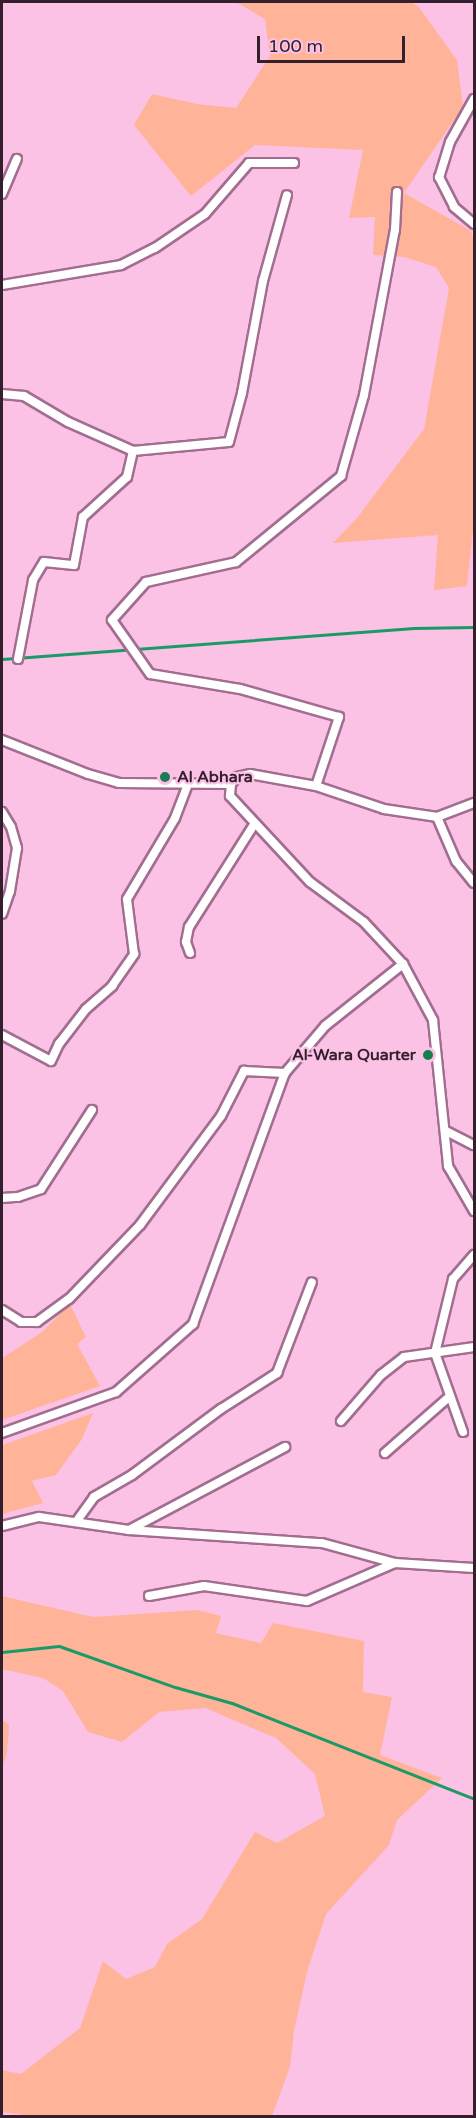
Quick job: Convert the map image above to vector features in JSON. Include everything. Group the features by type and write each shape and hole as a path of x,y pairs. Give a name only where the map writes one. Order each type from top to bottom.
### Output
{"street":[{"path":"474,99 450,142 439,177 454,207 474,224"},
{"path":"2,194 17,159"},
{"path":"2,285 121,266 155,248 205,214 249,163 294,163"},
{"path":"316,786 339,717 240,689 150,674 112,620 146,582 236,562 341,476 364,395 395,230 397,192"},
{"path":"2,394 24,396 68,422 133,451 229,442 242,393 263,281 286,195"},
{"path":"18,659 33,580 44,562 74,565 83,517 127,477 133,451"},
{"path":"2,740 119,783 231,784"},
{"path":"474,803 437,816 384,809 316,786 250,774 237,777 231,784 230,796 310,882 364,922 403,964 433,1020 448,1166 474,1211"},
{"path":"2,1035 51,1061 59,1044 86,1009 112,986 134,954 127,899 175,818 188,784"},
{"path":"2,813 11,827 17,848 10,891 2,914"},
{"path":"437,816 456,861 474,883"},
{"path":"190,953 186,942 189,927 255,823"},
{"path":"2,1433 116,1392 193,1324 285,1073 325,1026 403,964"},
{"path":"2,1310 21,1322 38,1322 69,1299 140,1225 221,1116 244,1071 285,1073"},
{"path":"2,1198 18,1197 41,1189 92,1110"},
{"path":"446,1131 474,1145"},
{"path":"463,1432 435,1353 453,1279 474,1255"},
{"path":"76,1522 94,1497 132,1475 221,1409 277,1373 312,1282"},
{"path":"340,1421 381,1376 404,1357 474,1347"},
{"path":"385,1453 449,1397"},
{"path":"129,1530 285,1447"},
{"path":"2,1526 39,1517 129,1530 322,1543 395,1563 474,1568"},
{"path":"149,1596 204,1586 307,1601 395,1563"}],"shaded area":[{"path":"236,2 411,2 418,6 457,60 463,107 404,193 471,231 474,242 474,520 467,586 434,590 438,535 333,543 357,518 424,429 449,288 436,267 404,257 373,255 375,217 349,218 363,150 255,145 191,196 134,125 152,94 197,104 236,108 270,56 265,19"},
{"path":"70,1304 86,1337 77,1344 100,1386 2,1420 2,1358 42,1332"},
{"path":"93,1413 82,1439 56,1475 32,1481 43,1503 2,1514 2,1445"},
{"path":"2,1596 93,1617 198,1610 221,1616 216,1633 261,1643 273,1623 364,1641 363,1692 392,1697 380,1755 442,1778 397,1820 389,1845 326,1914 307,1972 294,2031 290,2067 272,2116 34,2116 2,2112 2,2070 21,2074 80,2028 103,1961 126,1979 155,1967 167,1944 202,1919 255,1832 277,1843 325,1816 315,1774 276,1738 205,1708 159,1712 122,1742 88,1732 63,1691 43,1678 2,1669"},
{"path":"2,1720 9,1725 7,1753 2,1768"}],"waterway":[{"path":"2,659 414,628 474,627"},
{"path":"2,1652 59,1646 175,1687 232,1703 474,1799"}],"place":[{"name":"Al Abhara","path":"165,777"},
{"name":"Al-Wara Quarter","path":"428,1055"}]}
